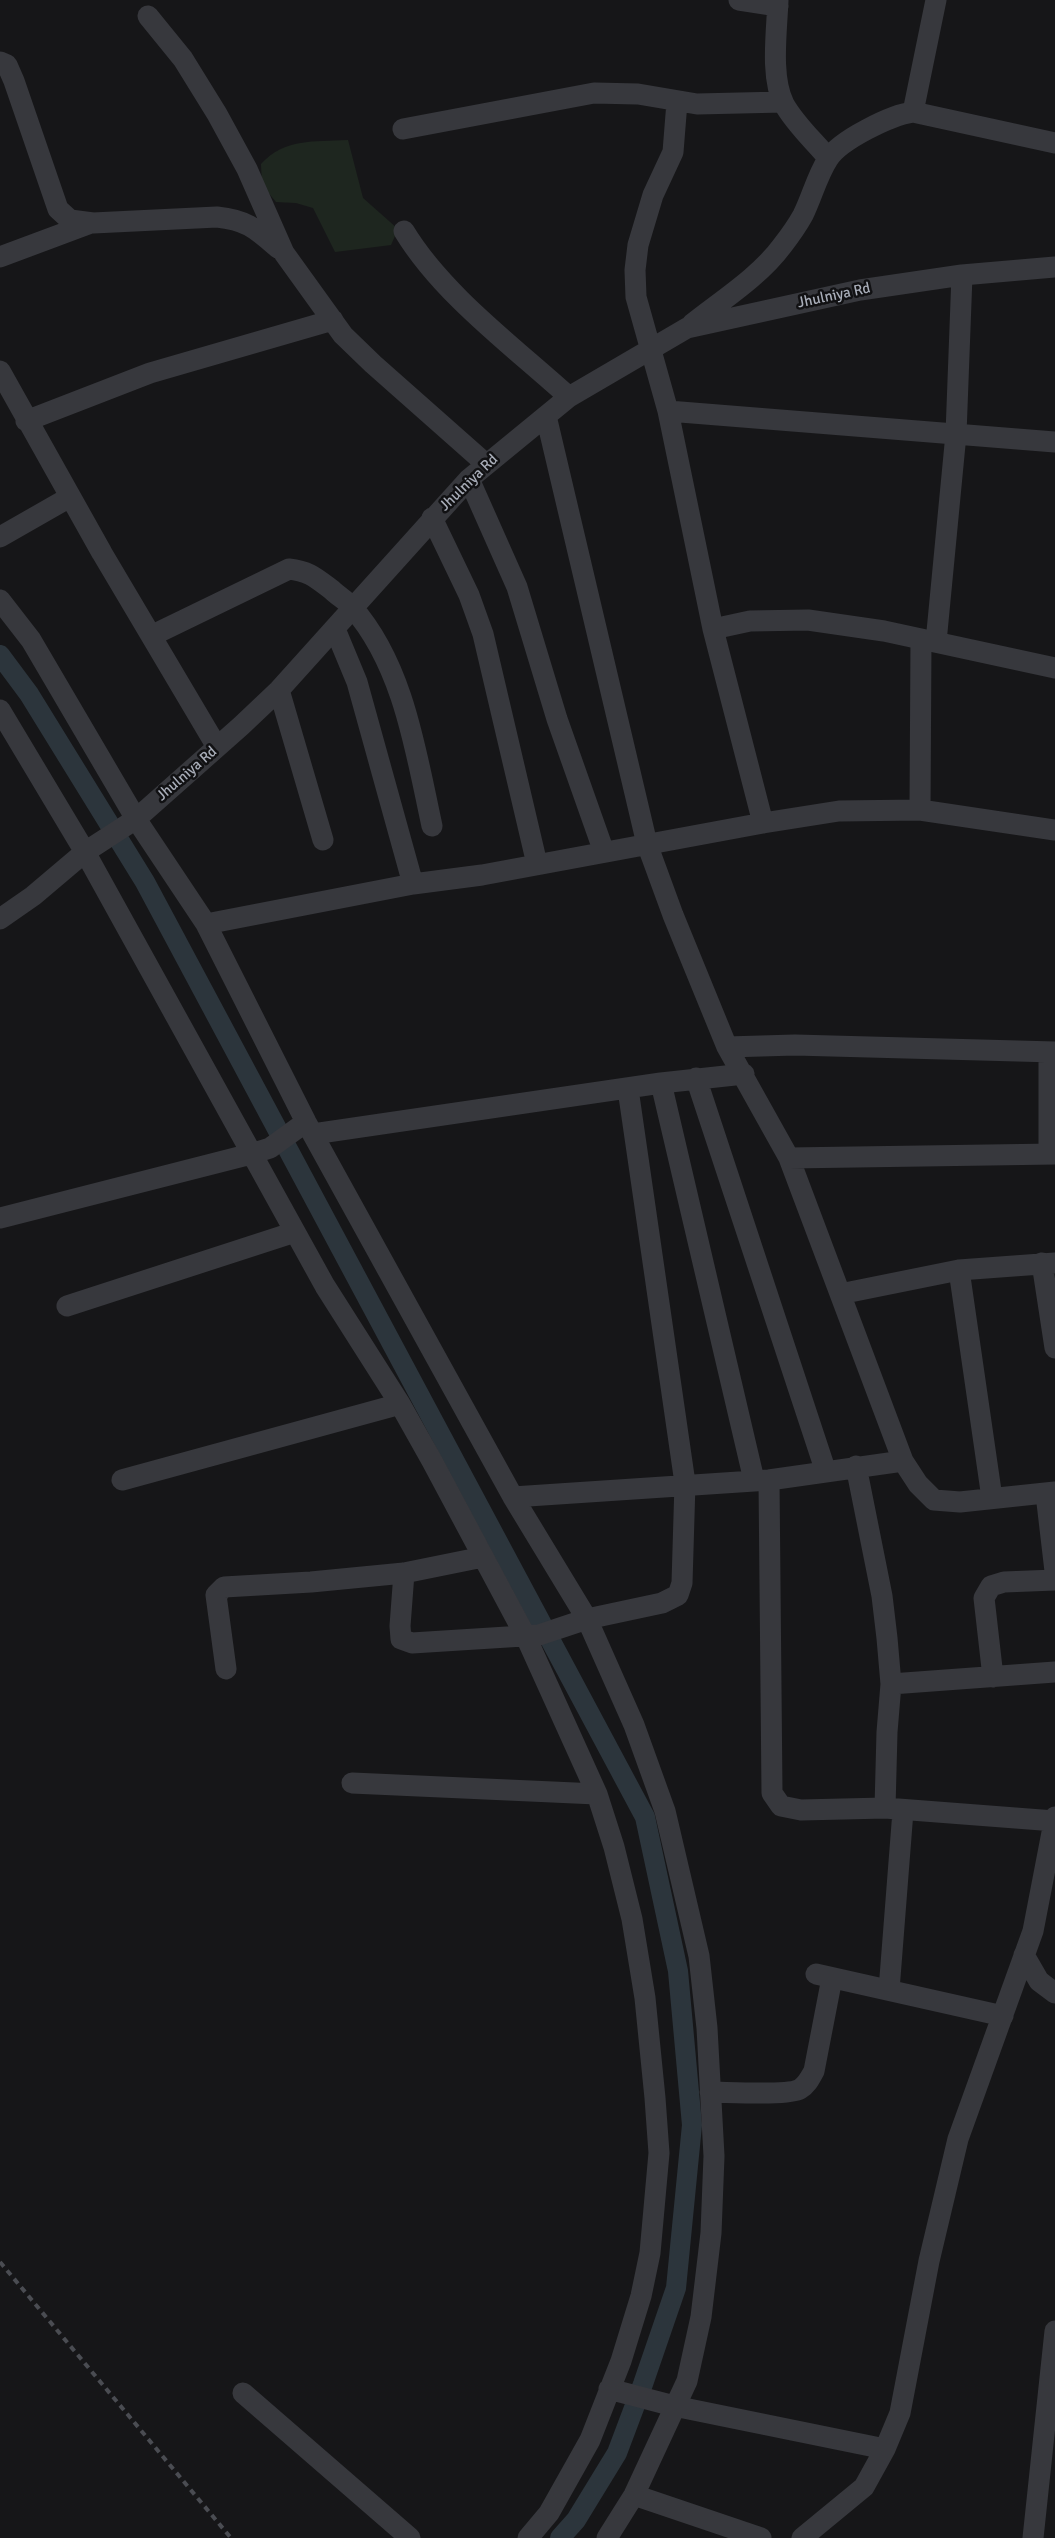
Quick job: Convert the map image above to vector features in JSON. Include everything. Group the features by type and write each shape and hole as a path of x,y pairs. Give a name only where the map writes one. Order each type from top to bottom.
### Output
{"street":[{"path":"739,0 778,3 776,75 783,102 828,158"},
{"path":"913,112 936,0"},
{"path":"148,16 183,59 217,114 247,168 284,253 343,335 486,464"},
{"path":"0,62 7,65 14,80 58,209 70,220 93,223 217,217 237,219 253,226 284,253"},
{"path":"403,129 594,93 638,94 677,102 722,104 783,102"},
{"path":"677,102 673,152 645,216 635,270 636,297 668,412 713,629 763,823"},
{"path":"688,328 754,275 780,248 802,216 828,158 849,141 882,121 898,114 913,112 1055,143"},
{"path":"0,257 93,223"},
{"path":"404,231 416,251 452,293 569,397"},
{"name":"Jhulniya Rd","path":"0,919 33,896 85,852 129,823 217,748 279,690 469,479 569,397 688,328 860,290 962,274 1055,267"},
{"path":"920,810 929,641 956,434 962,274"},
{"path":"26,421 150,373 333,320"},
{"path":"0,371 26,421 153,635 217,748"},
{"path":"668,412 1055,442"},
{"path":"546,416 647,844 673,915 727,1047 744,1074 789,1158 904,1461 918,1484 934,1500 960,1502 1051,1493 1055,1571"},
{"path":"469,479 517,587 557,718 604,852"},
{"path":"0,537 70,497"},
{"path":"432,518 469,594 483,634 537,864"},
{"path":"153,635 289,569 305,570 352,607 375,641 399,694 411,728 432,826"},
{"path":"0,600 31,640 129,823 206,924 304,1129 513,1496 634,1725 665,1811 699,1956 707,2028 714,2156 712,2233 701,2317 687,2381 634,2495 607,2538"},
{"path":"713,629 750,621 808,620 929,641 1055,668"},
{"path":"335,629 357,682 413,884"},
{"path":"279,690 323,840"},
{"path":"0,710 261,1151 295,1232 325,1286 400,1404 483,1557 532,1636 597,1794 614,1847 632,1919 645,1998 659,2152 650,2253 616,2392 549,2513 528,2538"},
{"path":"206,924 413,884 537,864 763,823 839,812 920,810 1055,830"},
{"path":"727,1047 795,1045 1052,1052 1052,1154 789,1158"},
{"path":"0,1218 261,1151 304,1129 628,1088 661,1082 744,1074"},
{"path":"696,1078 826,1472"},
{"path":"661,1082 761,1480 772,1793 781,1806 801,1810 894,1809 1055,1820 1040,1902 1024,1955 1003,2016 975,2086 958,2139 929,2261 900,2413 885,2449 864,2487 802,2538"},
{"path":"404,1573 400,1626 402,1639 412,1643 532,1636 580,1622 662,1603 678,1596 682,1583 685,1483 628,1088"},
{"path":"67,1306 295,1232"},
{"path":"840,1294 959,1270 1048,1263 1055,1348"},
{"path":"959,1270 992,1498"},
{"path":"122,1480 400,1404"},
{"path":"513,1496 685,1483 761,1480 904,1461"},
{"path":"856,1466 882,1596 890,1684 894,1809 889,1990"},
{"path":"226,1669 216,1596 224,1587 310,1582 404,1573 483,1557"},
{"path":"993,1678 984,1598 991,1586 1004,1582 1055,1580"},
{"path":"890,1684 1055,1672"},
{"path":"352,1783 597,1794"},
{"path":"1024,1955 1039,1981 1055,1993"},
{"path":"710,2092 798,2091 807,2083 814,2071 824,1976 1003,2016"},
{"path":"1033,2538 1047,2493 1055,2331"},
{"path":"616,2392 674,2406 885,2449"},
{"path":"243,2393 410,2538"},
{"path":"634,2495 761,2538"}],"shaded area":[{"path":"348,140 363,198 398,229 391,245 335,252 313,208 296,203 276,202 262,185 261,164 280,150 301,143"}],"waterway":[{"path":"0,655 29,694 145,882 645,1817 678,1971 692,2125 676,2288 617,2453 576,2520 560,2538"}],"railway":[{"path":"0,2262 231,2538"}]}
